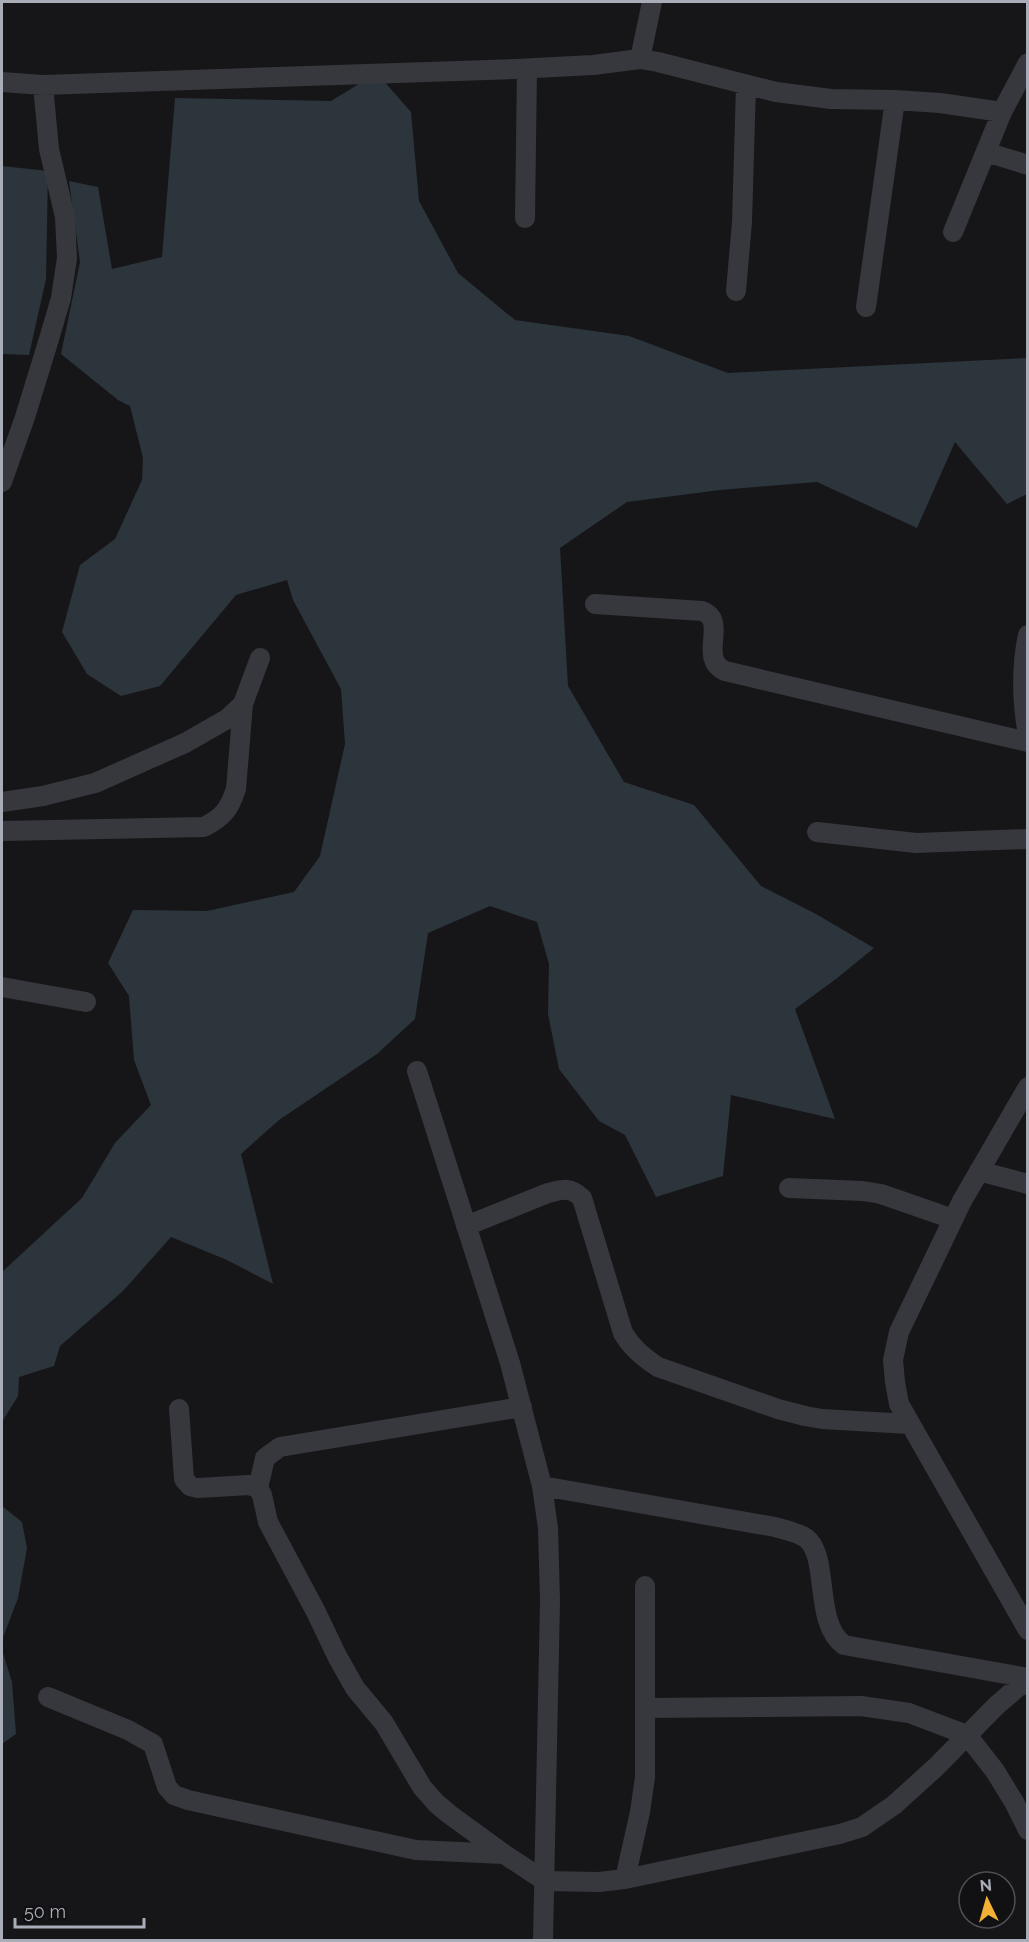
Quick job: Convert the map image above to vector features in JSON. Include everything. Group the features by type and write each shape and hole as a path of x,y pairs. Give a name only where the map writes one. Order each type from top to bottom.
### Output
{"street":[{"path":"640,59 652,2"},
{"path":"2,82 43,85 527,69 593,65 640,59 776,92 831,99 895,100 962,105 1002,112"},
{"path":"953,232 1002,112 1028,63"},
{"path":"525,218 527,69"},
{"path":"2,482 49,339 60,298 67,258 65,217 49,149 43,85"},
{"path":"736,291 746,86"},
{"path":"866,307 895,100"},
{"path":"986,152 1028,165"},
{"path":"595,604 702,611 708,613 713,620 712,659 719,668 725,671 1028,742"},
{"path":"1028,635 1024,655 1023,696 1028,735"},
{"path":"2,831 204,827 222,816 236,789 243,704 260,658"},
{"path":"2,802 42,796 95,783 185,742 227,719 243,704"},
{"path":"817,832 916,843 1028,839"},
{"path":"2,987 86,1002"},
{"path":"417,1071 510,1363 542,1486 550,1558 543,1941"},
{"path":"1028,1087 953,1219 899,1332 893,1360 894,1382 899,1404 1028,1630"},
{"path":"979,1171 1028,1184"},
{"path":"789,1188 863,1191 881,1194 953,1219"},
{"path":"466,1226 548,1192 561,1189 573,1190 582,1198 623,1333 630,1345 644,1358 658,1367 778,1409 822,1419 909,1424"},
{"path":"258,1488 266,1458 280,1447 522,1407"},
{"path":"179,1409 184,1479 190,1486 198,1488 249,1485 258,1488 262,1495 268,1522 337,1656 356,1688 384,1723 422,1787 449,1814 545,1881 599,1882 625,1879 840,1834 862,1827 894,1805 936,1767 997,1705 1028,1683"},
{"path":"542,1486 793,1532 807,1539 816,1553 828,1624 835,1639 844,1645 1028,1678"},
{"path":"625,1879 645,1777 645,1586"},
{"path":"48,1697 128,1730 153,1744 167,1787 174,1795 188,1800 416,1850 504,1854"},
{"path":"645,1708 861,1706 909,1713 967,1735 995,1771 1028,1830"}],"shaded area":[{"path":"382,79 411,112 419,201 458,273 515,320 629,336 728,373 1027,358 1027,494 1007,504 955,442 917,528 817,482 720,490 627,502 560,548 568,686 624,782 694,805 761,886 816,914 874,948 795,1009 835,1119 731,1095 723,1176 656,1197 625,1135 599,1121 559,1069 548,1014 549,964 537,922 490,906 428,933 415,1019 377,1054 279,1120 241,1154 273,1284 227,1260 171,1237 123,1291 60,1346 54,1366 19,1377 18,1396 2,1422 2,1272 82,1198 115,1143 151,1105 134,1060 129,996 108,963 133,910 207,911 294,892 320,856 345,744 341,689 293,600 287,580 236,595 160,686 121,696 87,674 62,632 80,565 115,539 142,480 143,458 130,406 118,400 61,354 80,262 69,181 98,187 112,269 162,257 175,98 331,101 362,82"},
{"path":"2,166 48,171 46,279 29,355 2,354"},
{"path":"2,1506 22,1522 27,1548 18,1598 2,1640"},
{"path":"2,1650 12,1682 16,1734 2,1744"}]}
